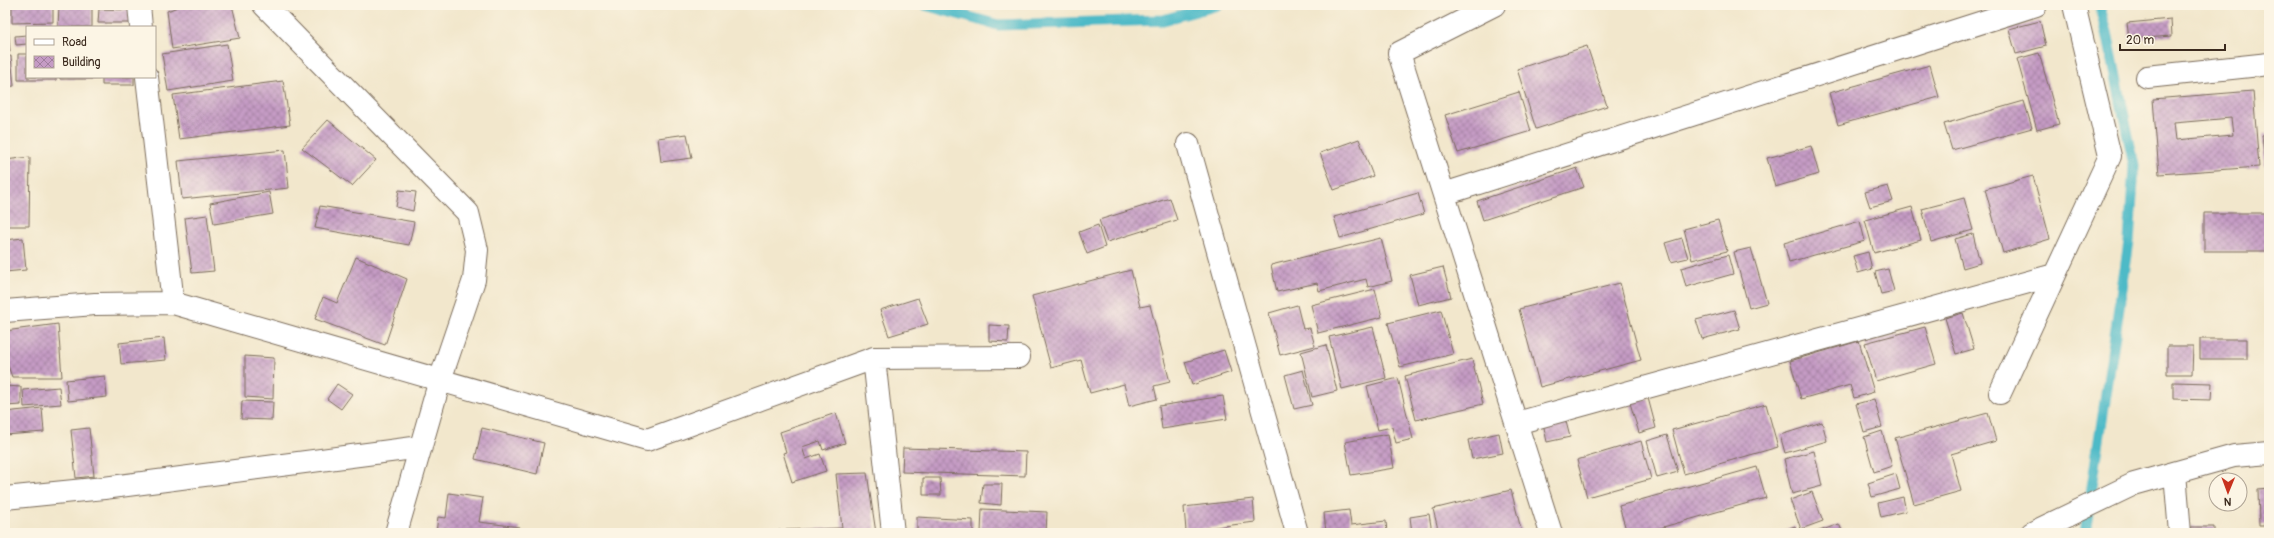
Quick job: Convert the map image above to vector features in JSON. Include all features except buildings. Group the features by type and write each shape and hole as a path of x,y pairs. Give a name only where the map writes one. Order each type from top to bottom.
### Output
{"street":[{"path":"139,5 141,26"},
{"path":"264,5 468,213 477,250 474,280 440,380 396,533"},
{"path":"1494,5 1399,53 1551,533"},
{"path":"1444,194 2036,5"},
{"path":"2000,393 2110,156 2074,5"},
{"path":"2147,77 2269,64"},
{"path":"147,78 173,303"},
{"path":"1188,144 1296,533"},
{"path":"1517,423 2054,275"},
{"path":"5,312 95,304 173,303 648,440 874,358 1019,357"},
{"path":"874,358 893,533"},
{"path":"5,498 104,488 421,447"},
{"path":"2032,533 2134,484 2234,456 2269,453"},
{"path":"2174,473 2180,533"}],"waterway":[{"path":"925,5 998,25 1163,20 1218,5"},
{"path":"2085,533 2129,242 2134,166 2107,32 2099,5"}]}
